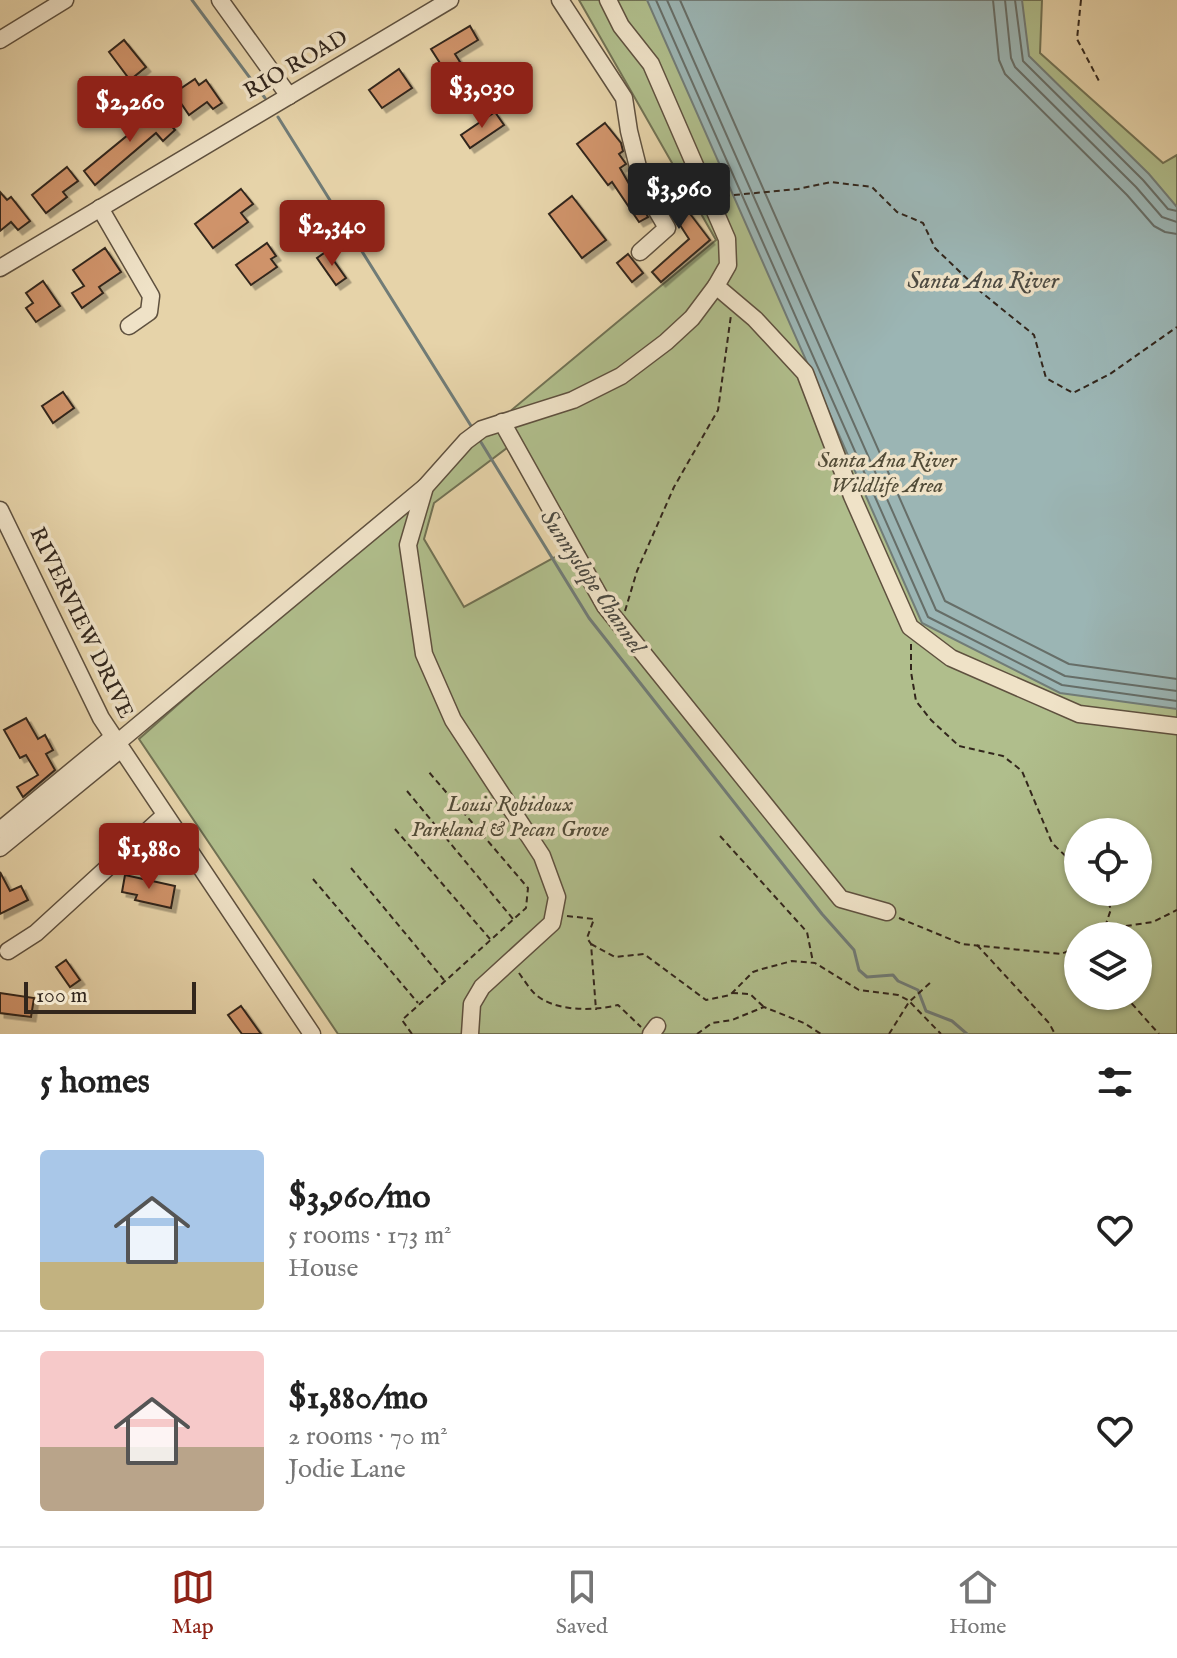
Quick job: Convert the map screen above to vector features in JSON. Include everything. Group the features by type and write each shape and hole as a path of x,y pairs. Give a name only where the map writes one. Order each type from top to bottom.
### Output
{"street":[{"path":"0,40 65,0"},
{"path":"220,0 277,103"},
{"name":"RIO ROAD","path":"0,268 450,0"},
{"path":"560,0 624,98 643,187 667,228 640,252"},
{"path":"0,848 117,743 425,487 466,441 482,429 573,400 621,376 692,318 716,286 728,265 727,239 651,64 621,26 608,0"},
{"path":"100,208 151,296 149,312 129,326"},
{"path":"716,286 755,319 805,373 852,496 910,627 951,658 1079,714 1177,726"},
{"path":"502,422 605,606 841,899 887,912"},
{"path":"425,487 408,545 424,654 453,720 542,856 557,897 552,923 482,987 472,1004 470,1034"},
{"name":"RIVERVIEW DRIVE","path":"0,510 101,718 312,1034"},
{"path":"0,830 117,743"},
{"path":"8,951 36,933 165,815"}],"path":[{"path":"1081,0 1077,39 1099,81"},
{"path":"710,197 798,189 831,182 872,187 897,212 923,223 935,248 981,292 1034,335 1046,378 1073,393 1110,374 1177,327"},
{"path":"620,625 637,571 674,487 718,410 728,325 736,303"},
{"path":"910,627 911,672 916,701 959,746 1003,756 1022,771 1052,843 1064,855"},
{"path":"412,1034 402,1020 526,908 528,888 428,771"},
{"path":"407,791 514,919"},
{"path":"395,829 491,939"},
{"path":"720,836 807,932 813,963"},
{"path":"351,868 445,981"},
{"path":"313,879 419,1004"},
{"path":"1152,922 1177,910"},
{"path":"887,912 962,944 1064,953"},
{"path":"554,915 594,919 587,938 591,944 615,957 644,954 706,1000 732,993 750,994 768,1010"},
{"path":"591,944 596,1010"},
{"path":"977,945 1049,1023 1055,1034"},
{"path":"512,959 538,997 573,1009 596,1010 618,1005 637,1026 654,1030"},
{"path":"732,993 753,972 792,961 813,963 859,990 886,991 909,1002 941,1034"},
{"path":"889,1034 909,1002 931,982"},
{"path":"697,1034 712,1023 732,1020 764,1007 804,1023 821,1034"},
{"path":"1138,1010 1159,1034"}],"green space":[{"name":"Santa Ana River Wildlife Area","path":"579,0 1042,0 1040,53 1163,163 1177,155 1177,1034 338,1034 139,739 490,428 716,240","holes":["507,448 577,545 464,607 424,539 434,503"]}],"water":[{"name":"Santa Ana River","path":"647,0 1022,0 1029,56 1149,174 1177,207 1177,709 1060,693 922,623"}],"building":[{"path":"470,26 478,40 455,54 460,62 445,71 431,49"},
{"path":"124,40 146,67 130,80 109,52"},
{"path":"399,69 412,88 382,108 369,90"},
{"path":"195,79 199,85 206,80 222,103 213,109 207,102 189,115 174,93"},
{"path":"147,108 160,123 165,118 175,130 163,141 156,133 95,185 84,171 129,134 124,128"},
{"path":"495,112 504,125 470,148 461,135"},
{"path":"605,123 621,143 623,151 619,154 626,164 620,168 648,217 639,222 612,182 608,185 577,144"},
{"path":"67,167 78,181 63,192 67,197 46,213 32,195"},
{"path":"659,173 710,240 661,282 652,272 689,239 653,183 652,178"},
{"path":"241,189 253,204 241,213 248,222 213,248 195,224"},
{"path":"0,192 7,200 11,197 30,221 18,230 11,222 0,231"},
{"path":"572,196 606,240 582,258 549,214"},
{"path":"267,243 276,256 271,259 277,267 251,285 236,265"},
{"path":"105,248 121,272 99,287 103,293 82,308 72,293 84,286 73,270"},
{"path":"327,251 346,278 336,285 317,258"},
{"path":"628,254 643,273 632,282 617,263"},
{"path":"43,281 60,306 36,322 26,308 33,303 26,293"},
{"path":"63,392 74,408 53,423 42,406"},
{"path":"26,718 38,739 45,735 53,750 46,754 55,770 23,797 17,787 38,775 26,755 20,758 4,730"},
{"path":"0,872 10,891 21,886 28,900 0,914"},
{"path":"125,875 175,886 171,908 135,900 137,895 122,892"},
{"path":"66,960 80,980 70,987 56,967"},
{"path":"0,993 34,998 31,1017 0,1013"},
{"path":"241,1006 261,1034 242,1034 228,1015"}],"waterway":[{"name":"Sunnyslope Channel","path":"192,0 265,98"},
{"name":"Sunnyslope Channel","path":"278,117 473,429"},
{"name":"Sunnyslope Channel","path":"479,439 589,618 822,914 854,950 859,970 867,977 893,975 898,981 918,990 926,1011 952,1021 967,1034"}],"park label":[{"name":"Louis Robidoux Parkland & Pecan Grove","path":"510,818"}]}
